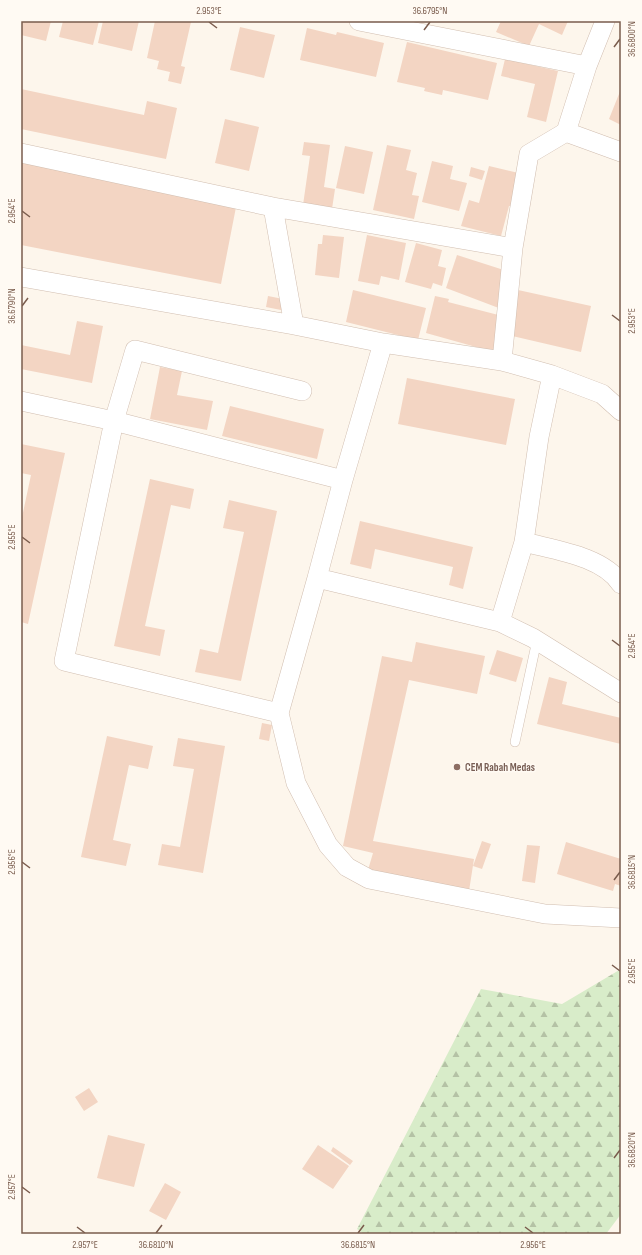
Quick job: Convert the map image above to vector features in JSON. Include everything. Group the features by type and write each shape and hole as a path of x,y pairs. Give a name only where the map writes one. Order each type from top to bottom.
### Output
{"street":[{"path":"359,21 402,25 587,66"},
{"path":"502,361 513,248 529,154 566,132 587,66 605,21"},
{"path":"566,132 621,152"},
{"path":"21,153 273,207 513,248"},
{"path":"273,207 294,325"},
{"path":"21,277 294,325 383,343 502,361 552,375 602,394 621,411"},
{"path":"383,343 343,480 279,713 296,783 328,845 347,867 369,879 545,914 621,918"},
{"path":"279,713 64,661 114,421 135,350 302,391"},
{"path":"500,622 524,542 539,437 552,375"},
{"path":"602,394 621,393"},
{"path":"21,401 114,421 343,480"},
{"path":"524,542 586,558 616,576 621,584"},
{"path":"317,578 500,622 537,640 621,694"}],"lane":[{"path":"515,742 537,640"}],"green space":[{"path":"621,969 621,1214 606,1234 364,1234 357,1229 481,989 562,1004"}],"building":[{"path":"21,21 51,21 46,41 21,35"},
{"path":"63,21 99,21 93,45 59,37"},
{"path":"103,21 139,21 132,51 98,43"},
{"path":"155,21 191,22 181,66 185,67 181,84 168,81 170,72 157,69 159,61 147,58"},
{"path":"501,21 568,21 562,35 539,24 529,46 496,32"},
{"path":"240,27 275,35 264,78 230,70"},
{"path":"307,28 336,35 337,32 384,43 376,77 300,60"},
{"path":"407,42 497,63 488,100 443,90 442,95 424,91 425,88 397,82"},
{"path":"505,59 558,71 546,122 527,117 535,84 501,76"},
{"path":"21,89 144,115 147,101 177,108 166,159 21,129"},
{"path":"621,89 621,125 609,119"},
{"path":"225,119 259,127 249,171 215,163"},
{"path":"304,142 330,145 324,187 335,189 332,209 303,205 310,156 302,155"},
{"path":"387,145 411,150 406,170 417,173 412,195 419,196 414,219 373,210"},
{"path":"345,146 373,152 364,194 336,188"},
{"path":"21,159 237,202 221,284 21,245"},
{"path":"432,161 453,166 450,179 467,183 459,211 422,202"},
{"path":"489,166 527,175 518,208 509,206 501,236 461,226 469,200 479,203"},
{"path":"471,167 485,171 482,180 469,176"},
{"path":"323,235 344,237 339,278 315,275 318,244 322,244"},
{"path":"367,235 406,243 399,280 381,276 379,285 358,281"},
{"path":"416,243 442,250 438,266 446,268 442,286 433,283 431,289 405,282"},
{"path":"457,255 516,274 504,310 446,288"},
{"path":"353,290 426,308 418,340 346,322"},
{"path":"518,290 591,306 581,352 508,335"},
{"path":"268,296 288,300 286,311 266,307"},
{"path":"435,296 449,299 448,302 510,318 501,354 426,333"},
{"path":"77,321 103,326 92,383 21,369 21,345 70,355"},
{"path":"160,367 182,371 177,395 213,401 207,430 150,419"},
{"path":"407,378 515,399 506,445 398,424"},
{"path":"230,406 324,429 317,459 222,436"},
{"path":"21,444 65,453 28,624 21,622 21,522 31,475 21,473"},
{"path":"150,479 194,489 190,509 171,505 145,626 165,630 160,656 114,646"},
{"path":"229,500 277,511 241,681 195,672 200,649 218,653 244,532 223,528"},
{"path":"360,521 473,547 463,589 449,585 453,567 375,549 371,569 350,564"},
{"path":"416,642 485,656 477,694 409,680 373,841 474,859 469,891 368,870 373,853 343,846 382,656 412,662"},
{"path":"497,650 523,658 516,682 489,674"},
{"path":"549,677 567,682 562,704 621,718 621,744 537,724"},
{"path":"262,723 272,725 269,741 259,739"},
{"path":"107,736 153,746 148,769 129,765 113,840 131,844 126,866 81,857"},
{"path":"178,738 225,746 203,873 158,865 162,844 180,847 194,769 173,766"},
{"path":"482,841 491,844 482,869 473,866"},
{"path":"566,842 621,859 621,886 615,884 613,891 557,874"},
{"path":"527,845 540,846 535,883 522,881"},
{"path":"89,1088 98,1102 84,1111 75,1097"},
{"path":"108,1135 145,1144 134,1187 97,1178"},
{"path":"318,1145 349,1166 333,1189 302,1169"},
{"path":"333,1147 353,1161 350,1165 331,1151"},
{"path":"165,1183 181,1192 166,1220 149,1211"}],"place":[{"name":"CEM Rabah Medas","path":"457,767"}]}
